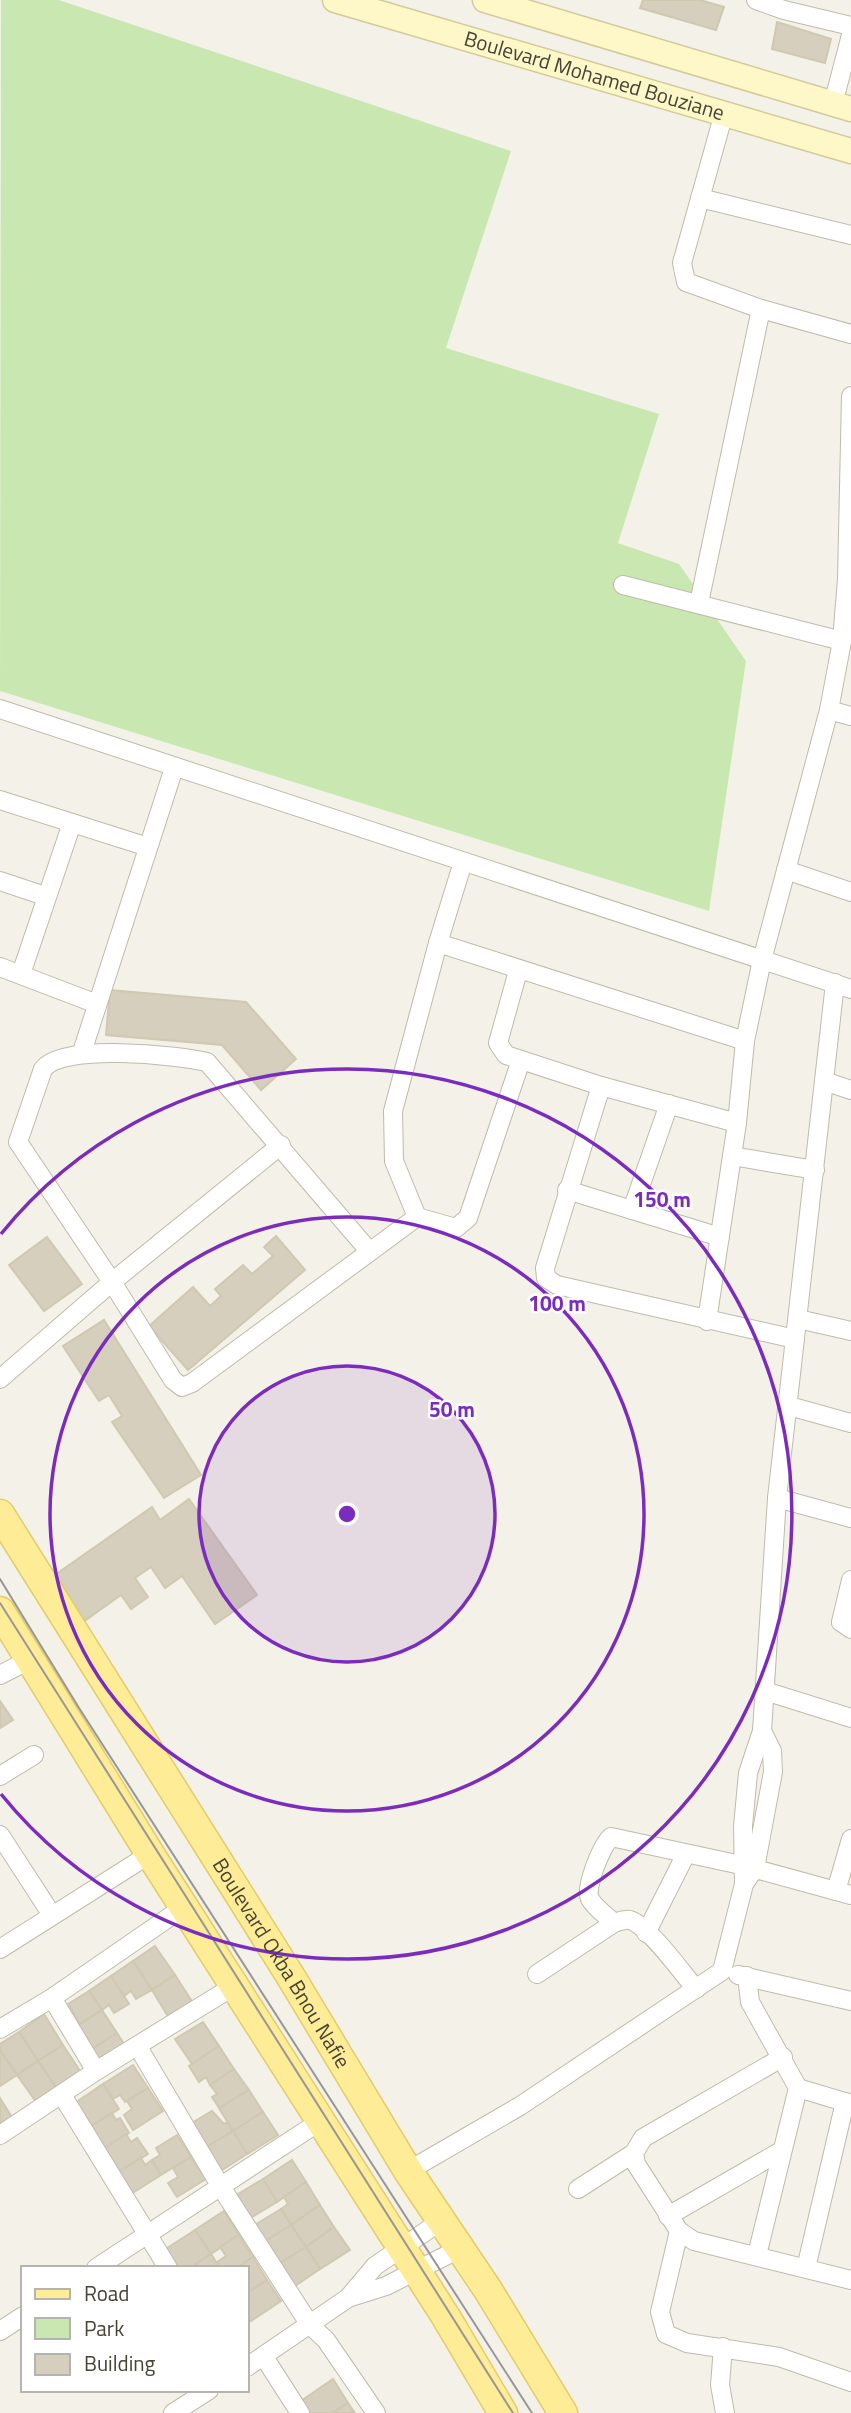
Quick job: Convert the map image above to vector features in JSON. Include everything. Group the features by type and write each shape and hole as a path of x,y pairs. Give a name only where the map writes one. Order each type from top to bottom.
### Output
{"main road":[{"name":"Boulevard Okba Bnou Nafie","path":"0,1514 291,1978 408,2171 563,2413"},
{"path":"0,1611 503,2413"}],"street":[{"name":"Boulevard Mohamed Bouziane","path":"335,0 851,151"},
{"name":"Boulevard Mohamed Bouziane","path":"485,0 842,107"},
{"path":"767,2 851,26"},
{"path":"842,107 851,34"},
{"path":"724,113 682,263 686,282 761,309 851,334"},
{"path":"700,198 851,235"},
{"path":"699,604 761,309"},
{"path":"707,1321 737,1123 745,1041 762,960 829,710 842,641 847,579 851,396"},
{"path":"623,585 842,641"},
{"path":"0,709 843,986 824,1082 777,1498 762,1731 772,1751 773,1772 722,1971 520,2106 408,2171"},
{"path":"829,710 851,716"},
{"path":"82,1052 174,768"},
{"path":"0,800 148,847"},
{"path":"21,974 72,823"},
{"path":"417,1217 394,1161 393,1111 438,943 463,862"},
{"path":"786,870 851,892"},
{"path":"0,881 46,896"},
{"path":"438,943 518,971 745,1041"},
{"path":"0,967 97,1004"},
{"path":"518,971 498,1043 499,1050 521,1060 601,1086 737,1123"},
{"path":"370,1252 208,1062 82,1052 49,1061 43,1069 18,1142 112,1282 173,1380 182,1387 192,1383 370,1252 417,1217"},
{"path":"417,1217 456,1228 468,1217 521,1060"},
{"path":"824,1082 851,1090"},
{"path":"601,1086 567,1191 545,1268 546,1278 557,1285 795,1339"},
{"path":"632,1210 669,1104"},
{"path":"0,1379 112,1282 281,1145"},
{"path":"732,1156 815,1170"},
{"path":"567,1191 720,1237"},
{"path":"798,1319 851,1331"},
{"path":"789,1406 851,1423"},
{"path":"777,1498 851,1518"},
{"path":"851,1580 841,1622 851,1629"},
{"path":"0,1675 29,1660"},
{"path":"765,1691 851,1718"},
{"path":"0,1776 34,1755"},
{"path":"0,1835 52,1915"},
{"path":"614,1923 590,1900 587,1890 604,1843 611,1837 748,1866 844,1893 851,1839"},
{"path":"0,1949 150,1854"},
{"path":"646,1933 686,1854"},
{"path":"0,2029 184,1908"},
{"path":"537,1975 614,1923 633,1921 695,1989"},
{"path":"722,1971 851,2001"},
{"path":"747,1976 750,2002 798,2088 780,2151 757,2255"},
{"path":"0,2135 96,2071 234,1986"},
{"path":"52,1997 96,2071"},
{"path":"138,2047 221,2187 310,2325 326,2340 376,2413"},
{"path":"578,2189 634,2153 643,2138 783,2057"},
{"path":"798,2088 848,2103 806,2269"},
{"path":"62,2095 167,2266"},
{"path":"99,2266 319,2122"},
{"path":"668,2216 780,2151"},
{"path":"634,2153 636,2164 668,2216 679,2231 694,2241 851,2280"},
{"path":"248,2366 348,2298 375,2266 441,2221"},
{"path":"679,2231 660,2312 662,2326 674,2340 779,2357 851,2382"},
{"path":"348,2298 416,2273 460,2249"},
{"path":"0,2331 21,2317"},
{"path":"723,2347 720,2385 725,2413"},
{"path":"264,2357 300,2413"},
{"path":"183,2410 206,2392"}],"green space":[{"path":"1,0 59,0 511,151 446,348 659,414 618,543 679,564 746,661 709,911 0,691"}],"building":[{"path":"643,0 700,0 724,7 716,30 640,8"},
{"path":"777,22 831,39 825,63 772,49"},
{"path":"110,990 246,1002 296,1059 261,1090 222,1045 106,1035"},
{"path":"276,1236 305,1270 188,1370 149,1326 193,1287 210,1306 221,1296 215,1289 243,1265 252,1274 273,1256 264,1247"},
{"path":"47,1237 82,1284 44,1311 9,1265"},
{"path":"104,1320 201,1475 164,1498 112,1422 122,1416 109,1395 99,1401 63,1346"},
{"path":"189,1499 257,1595 215,1624 182,1576 165,1588 151,1567 135,1578 148,1597 131,1609 121,1595 83,1622 52,1577 152,1507 160,1520"},
{"path":"0,1701 13,1720 0,1728"},
{"path":"155,1946 175,1975 152,1990 133,1961"},
{"path":"133,1961 152,1990 136,1999 131,1991 124,1996 111,1976"},
{"path":"175,1975 193,2003 169,2018 152,1990"},
{"path":"111,1976 129,2004 114,2013 109,2005 102,2010 89,1991"},
{"path":"89,1991 102,2010 80,2024 68,2004"},
{"path":"102,2010 117,2033 92,2049 77,2026"},
{"path":"44,2014 63,2045 38,2061 19,2032"},
{"path":"203,2022 219,2046 192,2064 175,2039"},
{"path":"19,2032 38,2061 17,2075 0,2050 0,2044"},
{"path":"117,2033 126,2047 100,2063 92,2049"},
{"path":"63,2045 82,2074 57,2089 38,2061"},
{"path":"219,2046 234,2069 210,2085 206,2077 199,2082 189,2066"},
{"path":"0,2050 17,2075 0,2086"},
{"path":"38,2061 57,2089 37,2103 17,2075"},
{"path":"133,2065 148,2088 125,2102 120,2095 113,2099 103,2084"},
{"path":"234,2069 249,2090 219,2108 212,2097 217,2094 210,2085"},
{"path":"103,2084 119,2109 90,2127 75,2103"},
{"path":"148,2088 163,2111 133,2130 124,2115 132,2109 127,2101"},
{"path":"249,2090 263,2112 233,2131 219,2108"},
{"path":"0,2098 13,2119 0,2127"},
{"path":"212,2111 224,2124 227,2122 233,2131 205,2148 190,2124"},
{"path":"263,2112 278,2135 247,2154 233,2131"},
{"path":"112,2113 116,2120 120,2118 129,2133 103,2149 90,2127"},
{"path":"233,2131 247,2154 219,2172 205,2148"},
{"path":"126,2134 131,2142 137,2138 148,2154 117,2173 103,2149"},
{"path":"177,2135 191,2157 161,2175 152,2160 160,2155 156,2148"},
{"path":"191,2157 206,2179 177,2197 168,2183 178,2177 173,2168"},
{"path":"141,2158 145,2165 152,2160 161,2175 131,2194 117,2173"},
{"path":"292,2160 306,2182 277,2202 263,2179"},
{"path":"263,2179 277,2202 247,2220 233,2197"},
{"path":"306,2182 320,2205 291,2225 281,2209 288,2204 284,2197"},
{"path":"320,2205 334,2227 306,2247 291,2225"},
{"path":"281,2209 291,2225 264,2242 253,2226"},
{"path":"224,2211 239,2235 211,2254 195,2230"},
{"path":"291,2225 306,2247 277,2265 264,2242"},
{"path":"334,2227 350,2250 320,2269 306,2247"},
{"path":"195,2230 211,2254 193,2266 174,2266 164,2250"},
{"path":"239,2235 253,2257 240,2266 219,2266 217,2262 226,2256 220,2247"},
{"path":"306,2247 320,2269 292,2288 277,2265"},
{"path":"211,2254 219,2266 193,2266"},
{"path":"253,2257 267,2280 248,2292 248,2266 240,2266"},
{"path":"267,2280 281,2301 251,2321 248,2316 248,2292"},
{"path":"333,2379 348,2403 332,2413 309,2413 301,2401"},
{"path":"348,2403 355,2413 332,2413"}],"tram line":[{"path":"0,1579 79,1708 532,2413"},
{"path":"0,1603 513,2413"}]}
